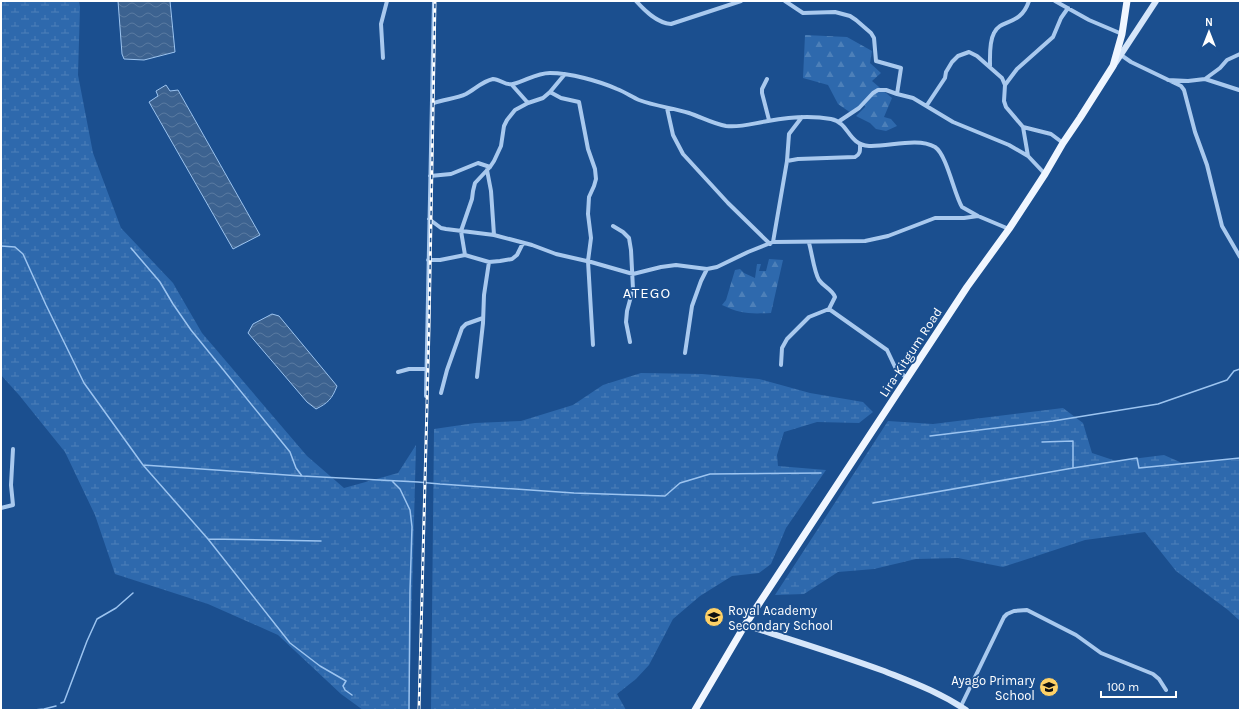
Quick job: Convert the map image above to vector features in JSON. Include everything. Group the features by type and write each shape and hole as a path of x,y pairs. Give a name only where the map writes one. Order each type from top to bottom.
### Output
{"main road":[{"name":"Lira-Kitgum Road","path":"695,710 745,625 900,391 906,378 967,287 1009,229 1113,66 1122,34 1127,1"}],"street":[{"path":"383,58 381,24 387,1"},
{"path":"426,396 434,1"},
{"path":"636,1 646,12 665,24 671,24 741,1"},
{"path":"785,1 802,13 835,12 850,16 862,24 874,38 876,61 901,68 897,94"},
{"path":"990,66 994,32 998,26 1015,20 1022,14 1029,1"},
{"path":"1055,1 1089,20 1122,34"},
{"path":"1113,66 1156,1"},
{"path":"1005,85 1017,70 1053,38 1061,18 1068,8"},
{"path":"927,106 945,78 946,72 952,62 958,56 969,52 990,66 1002,78 1005,85 1004,101 1006,107 1023,127 1028,156"},
{"path":"1205,79 1220,68 1227,60 1240,54"},
{"path":"1121,55 1131,62 1181,86 1186,95 1195,132 1207,165 1222,226 1240,257"},
{"path":"512,84 540,74 565,74 616,88 638,100 688,113 724,126 737,126 769,120 802,117 838,122 846,129 854,140 860,144 871,146 910,143 926,144 936,148 941,155 961,206 978,216 1009,229"},
{"path":"465,255 461,231 475,183 488,169 501,146 504,126 507,120 515,110 528,103 543,98 565,74"},
{"path":"432,102 434,103 461,96 494,79 512,84 528,103"},
{"path":"767,79 762,89 762,93 769,120"},
{"path":"1166,80 1188,81 1205,79 1239,90"},
{"path":"838,122 859,108 878,90 886,90 913,98 953,122 1009,145 1028,156 1045,174"},
{"path":"550,92 561,98 579,102 588,149 595,169 596,179 590,197 588,214 591,238 588,261 593,345"},
{"path":"667,108 673,135 683,154 724,200 771,243"},
{"path":"771,243 787,161 789,134 802,117"},
{"path":"1023,127 1051,134 1063,143"},
{"path":"787,161 798,159 855,157 858,156 860,152 860,144"},
{"path":"430,176 450,174 478,163 488,169"},
{"path":"488,169 494,235"},
{"path":"429,219 441,228 494,235 556,254 588,261 633,274 676,265 707,269 725,264 748,252 771,243 865,241 888,236 935,218 964,218 978,216"},
{"path":"613,226 629,238 631,250 633,289 627,311 626,322 630,342"},
{"path":"428,260 440,260 465,255 489,262 512,259 517,255 523,243"},
{"path":"781,366 782,348 787,339 809,317 829,309 835,297 818,278 809,243"},
{"path":"477,377 485,288 489,262"},
{"path":"685,353 692,306 707,269"},
{"path":"829,309 887,350 896,369 906,378"},
{"path":"441,393 447,370 462,328 466,324 483,318"},
{"path":"398,372 409,369 426,369"},
{"path":"1,508 13,505 11,485 13,449"},
{"path":"745,625 879,669 929,688 947,697 963,708 1004,617 1007,614 1027,610 1070,632 1101,653 1154,674 1166,690"}],"green space":[{"path":"1,1 79,1 78,75 93,153 121,228 173,283 202,333 307,456 344,488 398,473 416,445 409,710 363,710 341,694 278,635 208,604 115,574 95,515 65,452 1,375"},
{"path":"805,35 847,37 872,51 870,63 881,73 872,81 892,98 884,117 891,119 897,126 886,131 876,129 870,123 856,116 866,106 861,104 851,113 838,104 828,85 803,78"},
{"path":"769,259 783,260 771,313 746,313 722,305 726,300 735,270 740,269 744,273 755,278 757,264 761,264 759,271 766,271"},
{"path":"641,373 702,374 759,379 810,393 863,402 873,412 859,423 817,422 784,432 777,455 778,466 826,470 786,528 771,564 759,573 732,576 700,596 673,619 649,665 636,679 617,694 626,710 431,710 434,429 475,423 521,421 573,405 603,385"},
{"path":"1063,408 1083,423 1092,453 1116,461 1164,455 1182,463 1240,459 1240,621 1228,610 1176,571 1145,532 1085,540 1003,567 958,558 916,559 874,569 838,572 804,594 775,595 888,421 933,424"}],"water":[{"path":"118,1 170,1 175,52 144,60 124,59 122,54"},
{"path":"166,85 170,91 178,90 260,235 233,249 149,102 158,96 156,91"},
{"path":"272,314 279,316 337,386 329,400 324,405 316,409 307,402 248,333 253,324"}],"waterway":[{"path":"1,246 15,247 23,254 84,383 143,465 208,539 290,643 320,666 346,681 343,686 345,690 352,695"},
{"path":"131,248 160,282 191,330 290,452 296,468 302,476 418,482 574,493 665,496 680,483 710,474 821,473"},
{"path":"930,436 1053,421 1158,404 1227,380 1234,371 1240,369"},
{"path":"1042,442 1073,441 1073,468 1137,458 1139,468 1240,458"},
{"path":"143,465 301,476"},
{"path":"873,503 1073,468"},
{"path":"392,481 400,489 410,510 412,527 409,710"},
{"path":"208,539 321,541"},
{"path":"61,703 64,702 97,619 116,608 133,593"},
{"path":"34,710 56,706"}],"railway":[{"path":"419,710 429,328 435,1"}],"place":[{"name":"Royal Academy Secondary School","path":"714,617"},
{"name":"Ayago Primary School","path":"1049,687"}],"district":[{"name":"ATEGO","path":"647,293"}]}
